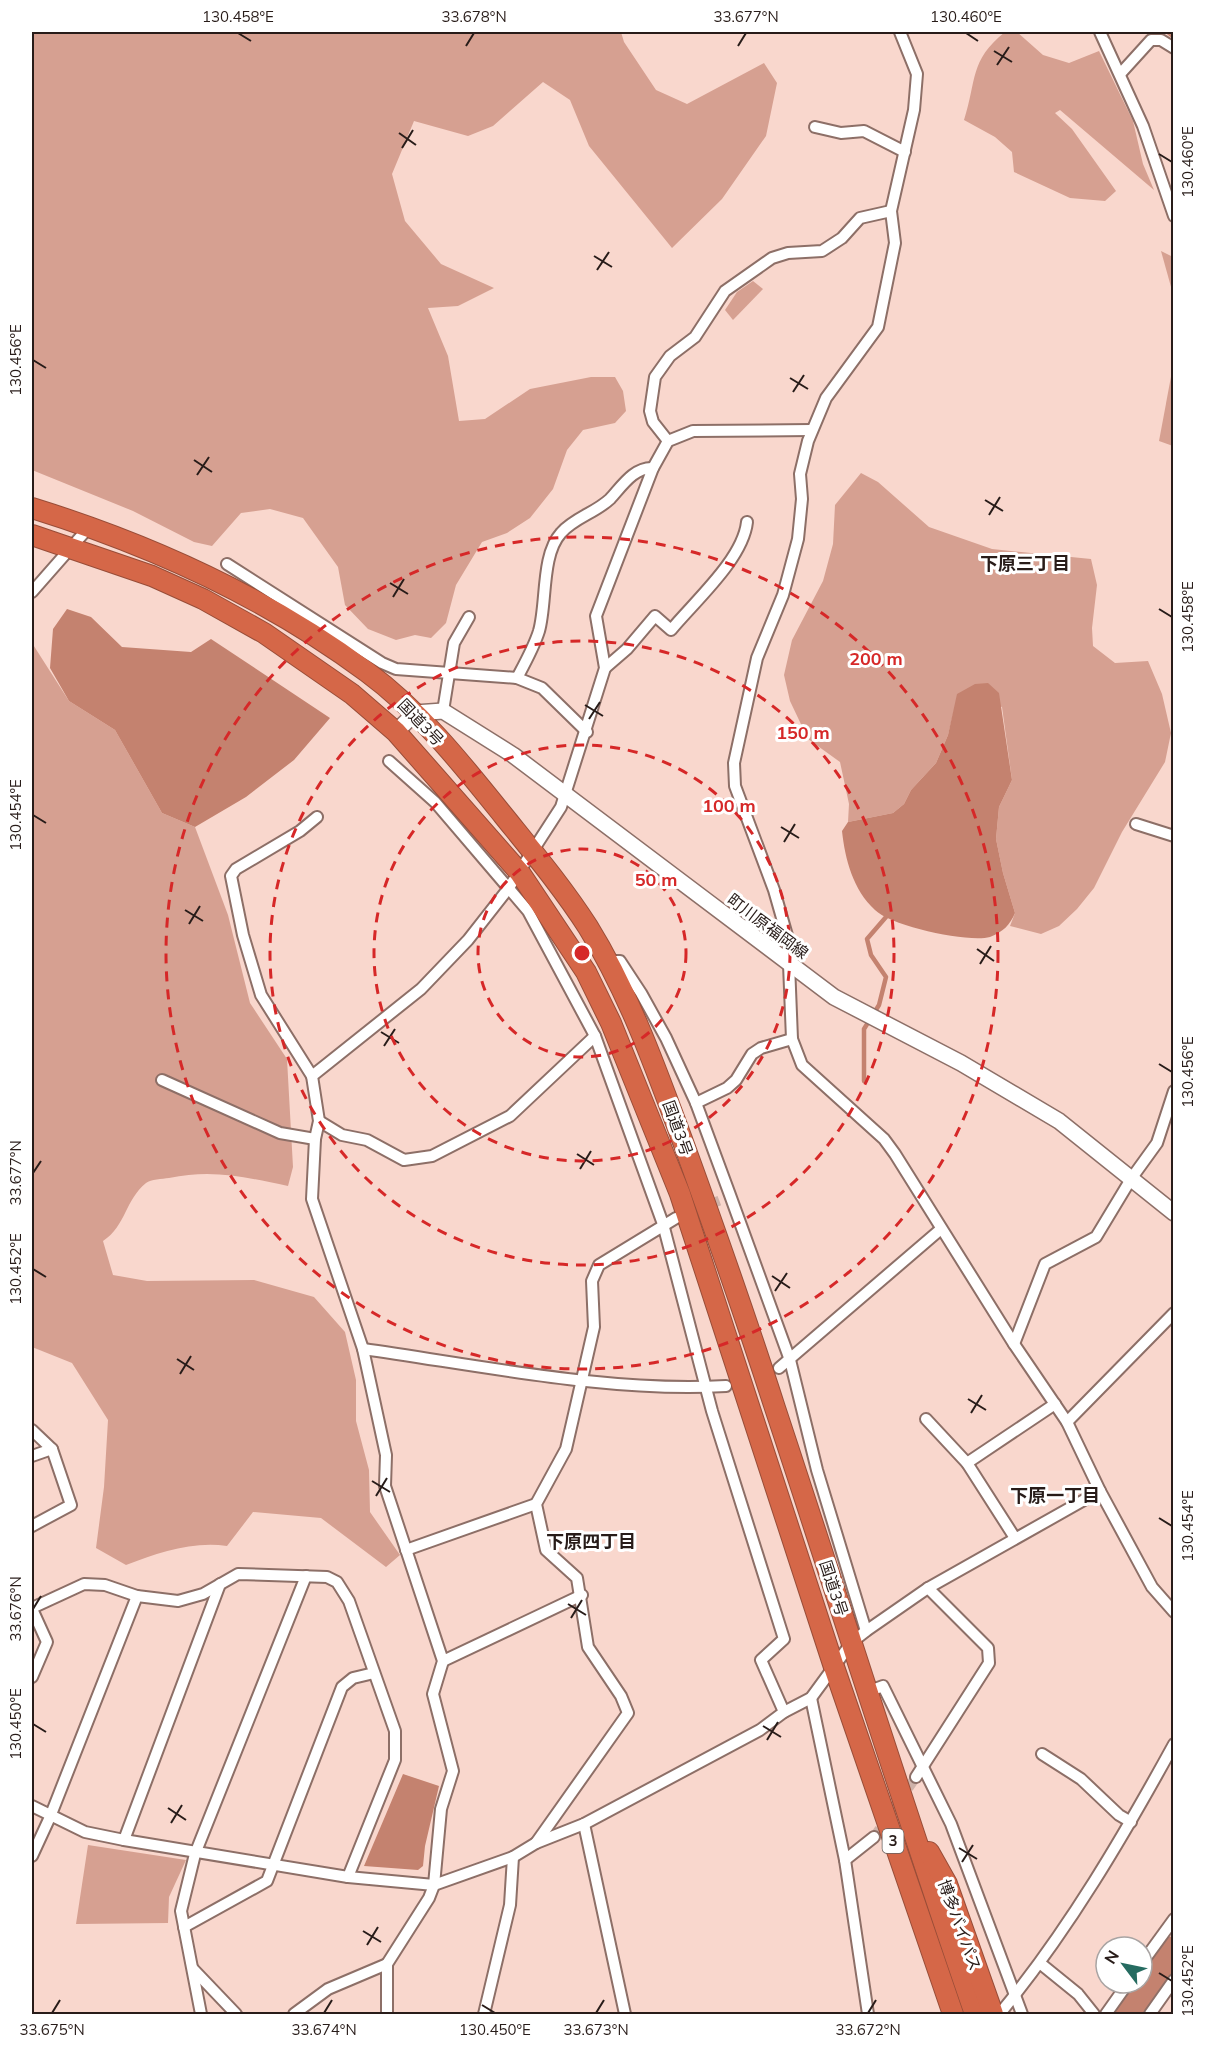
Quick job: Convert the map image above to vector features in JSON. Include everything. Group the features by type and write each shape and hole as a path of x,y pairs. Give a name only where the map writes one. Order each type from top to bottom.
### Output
{"highway":[{"name":"国道3号","path":"32,508 90,526 209,576 278,613 368,673 415,713 534,852 588,928 632,1016 665,1095 738,1291 859,1636 867,1692 975,2014"},
{"name":"国道3号","path":"32,535 152,576 203,599 264,633 317,668 396,732 520,873 586,972 611,1023 680,1194 834,1667 953,2014"},
{"name":"博多バイパス","path":"905,1807 947,1884 998,2013"}],"main road":[{"name":"町川原福岡線","path":"443,711 513,755 834,997 962,1064 1059,1121 1173,1213"},
{"path":"396,732 415,713 443,711"}],"street":[{"path":"900,32 917,74 914,110 891,211 895,243 878,327 826,398 812,430 800,474 802,499 798,539 783,595 757,658 734,763 735,786 774,890 788,939 792,1039 802,1065 884,1139 1014,1344 1067,1422 1100,1491 1152,1587 1173,1612"},
{"path":"1100,32 1121,73 1143,126 1173,216"},
{"path":"1121,73 1151,40 1161,40 1173,48"},
{"path":"815,128 841,133 864,131 905,152"},
{"path":"668,441 653,422 650,411 654,377 670,356 695,337 734,292 772,258 788,253 822,251 832,246 860,218 891,211"},
{"path":"312,1076 323,1064 421,989 468,939 520,873 566,797 605,668 596,616 653,468 668,441 693,430 812,430"},
{"path":"517,678 538,632 550,550 560,534 572,523 603,505 628,478 646,467 653,468"},
{"path":"605,668 627,649 655,616 671,630 745,538 747,522"},
{"path":"32,592 90,526"},
{"path":"226,564 381,663 396,669 447,675 517,678 542,688 587,732"},
{"path":"443,711 447,675 454,643 469,617"},
{"path":"388,761 435,802 528,911 595,1036 663,1224 712,1411 784,1640 761,1660 784,1712"},
{"path":"317,817 300,831 236,869 231,876 243,935 261,994 312,1076 319,1121 315,1139 312,1199 363,1349 386,1455 385,1486 443,1661 433,1694 453,1771 440,1818 434,1885 429,1898 387,1964 387,2014"},
{"path":"1136,824 1173,836"},
{"path":"605,961 620,961 641,993 696,1103 725,1197 790,1360 859,1636"},
{"path":"319,1121 342,1135 367,1140 404,1160 432,1156 510,1116 595,1036"},
{"path":"696,1103 728,1088 736,1080 752,1054 761,1048 792,1039"},
{"path":"162,1080 280,1133 315,1139"},
{"path":"1014,1344 1045,1264 1096,1237 1131,1179 1157,1143 1173,1091"},
{"path":"536,1843 628,1713 621,1696 588,1647 582,1595 577,1578 546,1550 536,1504 566,1449 580,1379 594,1327 592,1281 599,1265 676,1218"},
{"path":"779,1368 941,1228"},
{"path":"1067,1422 1173,1313"},
{"path":"363,1349 580,1379 663,1387 726,1386"},
{"path":"967,1462 1055,1404"},
{"path":"926,1419 967,1462 1015,1538"},
{"path":"32,1430 52,1449 71,1505 32,1526"},
{"path":"32,1456 52,1449"},
{"path":"32,1806 86,1832 195,1854 348,1877 434,1885 513,1857 536,1843 584,1824 760,1730 784,1712 812,1698 859,1636 928,1588 1100,1491"},
{"path":"406,1550 536,1504"},
{"path":"32,1677 47,1642 32,1609 84,1584 105,1585 137,1596 178,1601 203,1594 238,1574 327,1577 337,1582 349,1601 395,1731 395,1760 348,1877"},
{"path":"201,2014 181,1911 195,1854 306,1576"},
{"path":"124,1840 220,1584"},
{"path":"916,1776 989,1663 988,1648 928,1588"},
{"path":"443,1661 582,1595"},
{"path":"32,1856 51,1817 137,1596"},
{"path":"184,1927 267,1881 342,1687 353,1678 374,1673"},
{"path":"867,1692 883,1686 951,1824 1022,2014"},
{"path":"812,1698 845,1860 868,2014"},
{"path":"998,2013 1041,1964 1131,1822 1173,1744"},
{"path":"1042,1754 1081,1779 1119,1815 1131,1822"},
{"path":"584,1824 625,2014"},
{"path":"845,1860 874,1837"},
{"path":"484,2014 510,1905 513,1857"},
{"path":"1154,1946 1173,1919"},
{"path":"294,2014 328,1989 387,1964"},
{"path":"1041,1964 1078,1994 1094,2014"},
{"path":"192,1968 236,2014"},
{"path":"1150,2014 1173,1980"},
{"path":"1106,2014 1119,1995"}],"shaded area":[{"path":"32,32 621,32 624,42 656,90 687,104 764,63 777,83 766,136 722,199 672,248 589,146 570,100 543,82 493,126 468,136 414,121 392,174 405,221 441,264 494,288 458,306 428,308 448,356 459,421 485,419 530,389 591,377 615,377 623,391 626,411 615,423 583,430 567,450 553,489 530,518 507,533 482,542 456,585 446,623 431,638 415,635 396,640 368,629 345,605 338,567 303,518 270,509 241,513 212,546 194,542 133,511 32,470"},
{"path":"1005,32 1017,32 1043,55 1069,63 1099,51 1133,121 1143,164 1154,190 1060,110 1055,113 1072,129 1116,191 1105,201 1070,198 1014,172 1012,152 995,137 964,120 980,62 993,42"},
{"path":"1161,251 1173,257 1173,294"},
{"path":"753,281 763,289 733,320 725,310 737,292"},
{"path":"1173,366 1173,446 1159,441"},
{"path":"861,473 878,482 929,527 992,549 1091,559 1097,585 1092,628 1093,646 1115,663 1148,661 1162,694 1171,733 1165,762 1122,832 1094,888 1059,926 1041,934 1010,926 1015,913 996,839 999,807 1012,780 1002,707 958,694 948,735 936,763 911,790 904,804 893,813 848,822 849,804 840,762 808,739 790,701 784,675 792,640 823,581 833,544 835,505"},
{"path":"67,609 91,617 122,647 191,652 211,639 330,718 294,760 246,797 195,827 162,813 115,730 69,701 50,668 53,629"},
{"path":"32,643 69,701 115,730 162,813 195,827 228,915 250,1003 287,1059 293,1167 288,1186 214,1174 185,1175 148,1182 134,1197 111,1235 103,1241 113,1275 147,1281 254,1280 314,1297 345,1332 356,1380 356,1421 369,1470 370,1512 400,1555 386,1567 321,1518 253,1512 227,1546 188,1547 163,1552 126,1565 96,1548 104,1487 108,1420 72,1363 32,1347"},
{"path":"988,683 999,693 1012,780 999,807 996,839 1015,913 1008,925 990,937 965,938 913,927 897,922 875,910 861,893 851,873 842,831 848,822 893,813 904,804 911,790 936,763 948,735 957,694 975,684"},
{"path":"403,1774 439,1786 425,1846 423,1866 418,1870 364,1866"},
{"path":"88,1845 186,1860 169,1897 168,1923 76,1924"}],"waterway":[{"path":"1168,32 1174,37"},
{"path":"864,1081 864,1029 879,1005 886,977 871,955 867,939 886,917"},
{"path":"1128,2014 1174,1949"}],"tunnel":[{"path":"682,1215 721,1200"},
{"path":"726,1386 779,1368"},
{"path":"874,1837 916,1777"}],"district":[{"name":"下原三丁目","path":"1025,564"},
{"name":"下原一丁目","path":"1055,1496"},
{"name":"下原四丁目","path":"591,1542"}]}
